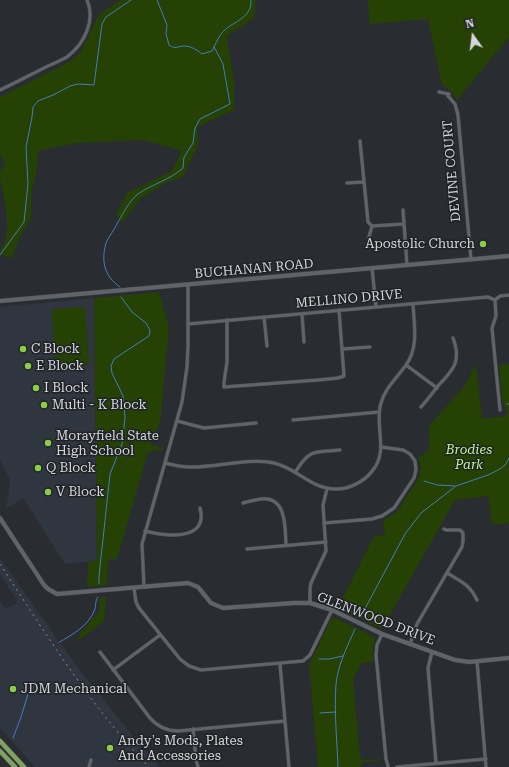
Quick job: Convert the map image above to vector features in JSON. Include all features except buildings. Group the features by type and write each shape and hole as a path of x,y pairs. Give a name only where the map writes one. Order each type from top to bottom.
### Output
{"main road":[{"path":"0,741 24,767"},
{"path":"0,751 15,767"}],"street":[{"path":"0,90 65,58 75,50 86,34 90,19 87,0"},
{"name":"DEVINE COURT","path":"439,92 449,94 448,96 455,104 458,115 470,259"},
{"path":"360,141 368,222 372,226"},
{"path":"347,184 364,182"},
{"path":"403,210 407,265"},
{"path":"372,226 404,224"},
{"path":"369,237 372,226"},
{"name":"BUCHANAN ROAD","path":"0,301 509,256"},
{"path":"372,268 376,307"},
{"path":"144,587 142,544 182,402 187,367 188,285"},
{"name":"MELLINO DRIVE","path":"188,324 488,297 495,300 500,296 509,295"},
{"path":"495,300 496,316 492,328 500,410"},
{"path":"165,463 189,467 259,461 272,462 296,471 313,484 327,489 338,489 357,484 364,480 374,469 379,459 381,448 380,404 384,394 406,365 412,353 415,335 413,304"},
{"path":"227,320 227,362 224,387 338,378 344,376 339,310"},
{"path":"302,314 304,342"},
{"path":"264,317 267,346"},
{"path":"421,407 452,371 456,363 457,356 454,338"},
{"path":"343,349 370,347"},
{"path":"406,365 437,388"},
{"path":"293,420 379,412"},
{"path":"177,421 204,428 256,423"},
{"path":"324,523 372,519 382,516 394,508 414,478 416,470 415,461 410,454 403,450 381,448"},
{"path":"296,471 304,458 313,453 340,450"},
{"path":"310,604 310,587 326,552 323,505 327,489"},
{"path":"243,504 249,501 266,499 273,501 281,507 284,516 286,545"},
{"path":"145,530 156,534 169,535 189,533 196,529 201,522 202,514 200,508"},
{"name":"GLENWOOD DRIVE","path":"0,518 44,585 52,592 62,594 183,583 190,584 199,589 214,605 225,609 294,603 310,604 332,610 382,634 458,661 509,658"},
{"path":"410,644 417,624 462,547 464,541 463,533 460,530 444,529"},
{"path":"246,549 326,542"},
{"path":"447,573 463,582 471,589 477,600"},
{"path":"134,588 137,605 160,635 183,662 197,669 211,670 300,662 308,657 332,610"},
{"path":"382,634 376,651 388,767"},
{"path":"113,670 160,635"},
{"path":"100,652 150,718 158,726 171,731 285,721"},
{"path":"432,652 428,668 436,764"},
{"path":"477,661 486,767"},
{"path":"280,664 289,767"},
{"path":"193,729 198,767"},
{"path":"397,767 486,759"},
{"path":"88,767 91,760"}],"shaded area":[{"name":"Morayfield State High School","path":"94,298 97,561 65,564 23,498 6,509 10,480 0,460 0,307"},
{"path":"0,558 58,640 56,643 58,645 62,645 79,669 160,767 35,767 0,728 0,601 6,609 16,603 17,600 0,575"}],"green space":[{"path":"121,0 256,0 254,18 227,36 234,83 234,110 197,127 198,145 183,176 164,184 140,199 122,223 116,215 127,193 172,171 182,151 144,140 77,143 38,151 37,169 32,190 31,218 19,239 12,258 0,254 6,237 7,223 6,207 0,178 0,172 5,163 0,154 0,97 69,62 81,52 99,14"},
{"path":"368,0 509,0 509,37 457,100 451,91 442,85 428,19 369,24"},
{"path":"159,292 169,327 160,423 150,444 164,448 163,450 148,452 117,559 108,559 107,585 87,587 88,562 97,560 94,298"},
{"path":"85,307 89,365 55,367 52,309"},
{"name":"Brodies Park","path":"476,363 482,419 505,416 508,412 502,400 499,365 509,364 509,523 492,525 488,496 455,500 382,629 338,607 374,536 385,535 383,520 397,512 418,479 421,468 418,458 429,450 429,426 466,384"},
{"path":"106,595 104,621 78,641 80,634 100,610 100,598"},
{"path":"335,618 376,638 373,646 373,662 362,663 353,679 360,757 363,760 380,759 380,761 363,762 360,767 318,767 309,665 331,619"}],"waterway":[{"path":"0,255 24,222 28,184 26,147 33,107 38,101 70,86 78,84 94,85 102,24 106,17 131,0"},
{"path":"157,0 167,25 166,34 169,45 175,48 184,46 189,47 202,54 212,51 221,34 245,16 250,7 251,0"},
{"path":"120,287 110,278 107,273 104,256 106,243 125,211 138,194 172,176 183,168 184,157 193,143 195,128 200,119 230,104 223,64 214,47"},
{"path":"99,584 110,474 122,444 125,418 123,396 112,373 111,366 114,359 149,336 150,330 146,323 132,312 121,297"},
{"path":"361,616 405,534 421,513 456,486 488,475 500,469 506,464 509,458"},
{"path":"424,481 437,485 455,486"},
{"path":"58,643 85,625 95,609 98,597"},
{"path":"338,767 335,715 336,684 341,663 355,629"},
{"path":"319,659 329,659 343,656"},
{"path":"13,738 28,694"},
{"path":"320,713 335,712"}],"railway":[{"path":"0,564 88,695 149,767"}],"place":[{"name":"Apostolic Church","path":"483,244"},
{"name":"C Block","path":"23,349"},
{"name":"E Block","path":"28,366"},
{"name":"I Block","path":"36,388"},
{"name":"Multi - K Block","path":"44,405"},
{"name":"Morayfield State High School","path":"48,443"},
{"name":"Q Block","path":"38,468"},
{"name":"V Block","path":"48,492"},
{"name":"JDM Mechanical","path":"13,689"},
{"name":"Andy's Mods, Plates And Accessories","path":"110,748"}]}
